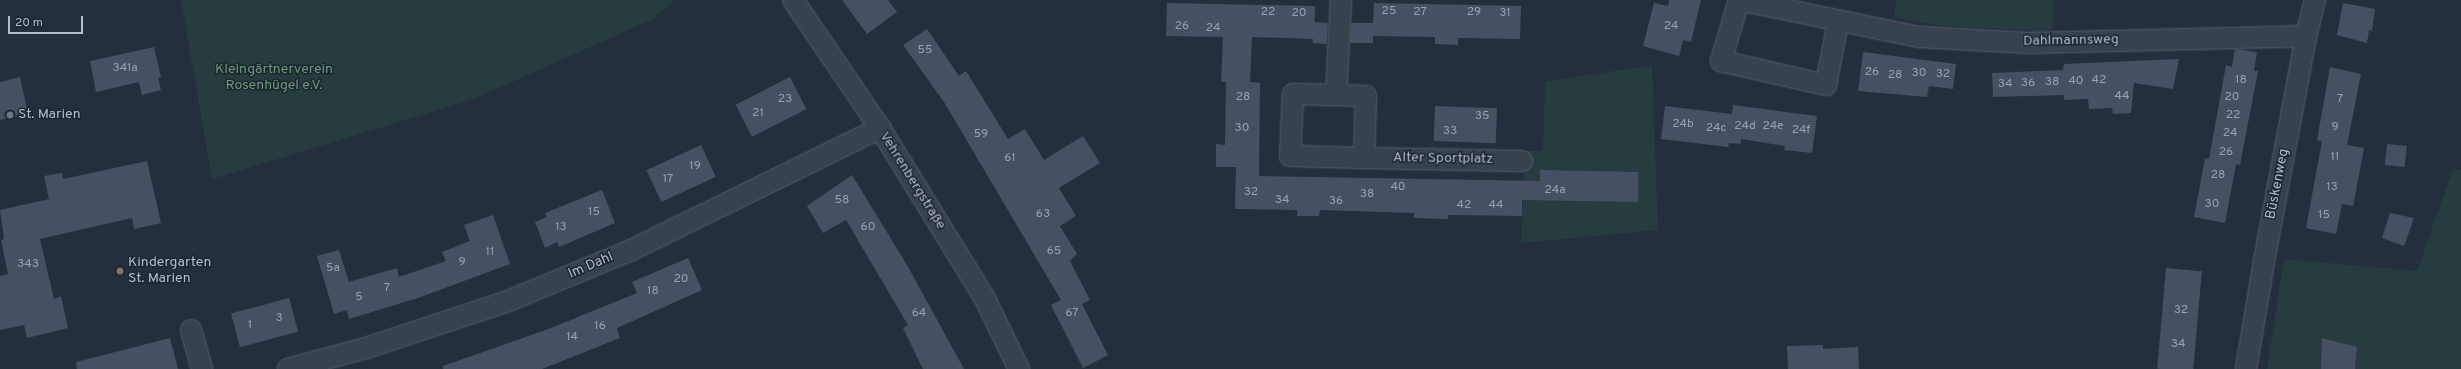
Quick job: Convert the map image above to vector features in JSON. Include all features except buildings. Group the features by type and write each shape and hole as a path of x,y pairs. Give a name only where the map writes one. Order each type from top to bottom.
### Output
{"street":[{"name":"Vehrenbergstraße","path":"793,0 880,128 985,299 1019,369"},
{"path":"1336,95 1340,0"},
{"name":"Dahlmannsweg","path":"1838,22 1826,85 1720,61 1739,0 1838,22 1920,37 2028,43 2306,36"},
{"name":"Büskenweg","path":"2246,369 2306,36 2315,0"},
{"name":"Alter Sportplatz","path":"1364,158 1366,96 1293,94 1290,156 1364,158 1522,161"},
{"name":"Im Dahl","path":"288,369 366,348 506,302 629,250 880,128"},
{"path":"191,330 202,369"}],"green space":[{"name":"Kleingärtnerverein Rosenhügel e.V.","path":"181,0 675,0 653,19 474,99 212,179"},
{"path":"1897,0 2054,0 2052,30 2041,31 1942,26 1895,18 1894,12"},
{"path":"1652,65 1658,230 1521,243 1525,151 1543,151 1545,82"},
{"path":"2453,169 2461,170 2461,369 2267,369 2284,259 2417,271"}],"place":[{"name":"St. Marien","path":"10,115"},
{"name":"Kindergarten St. Marien","path":"120,271"}]}
